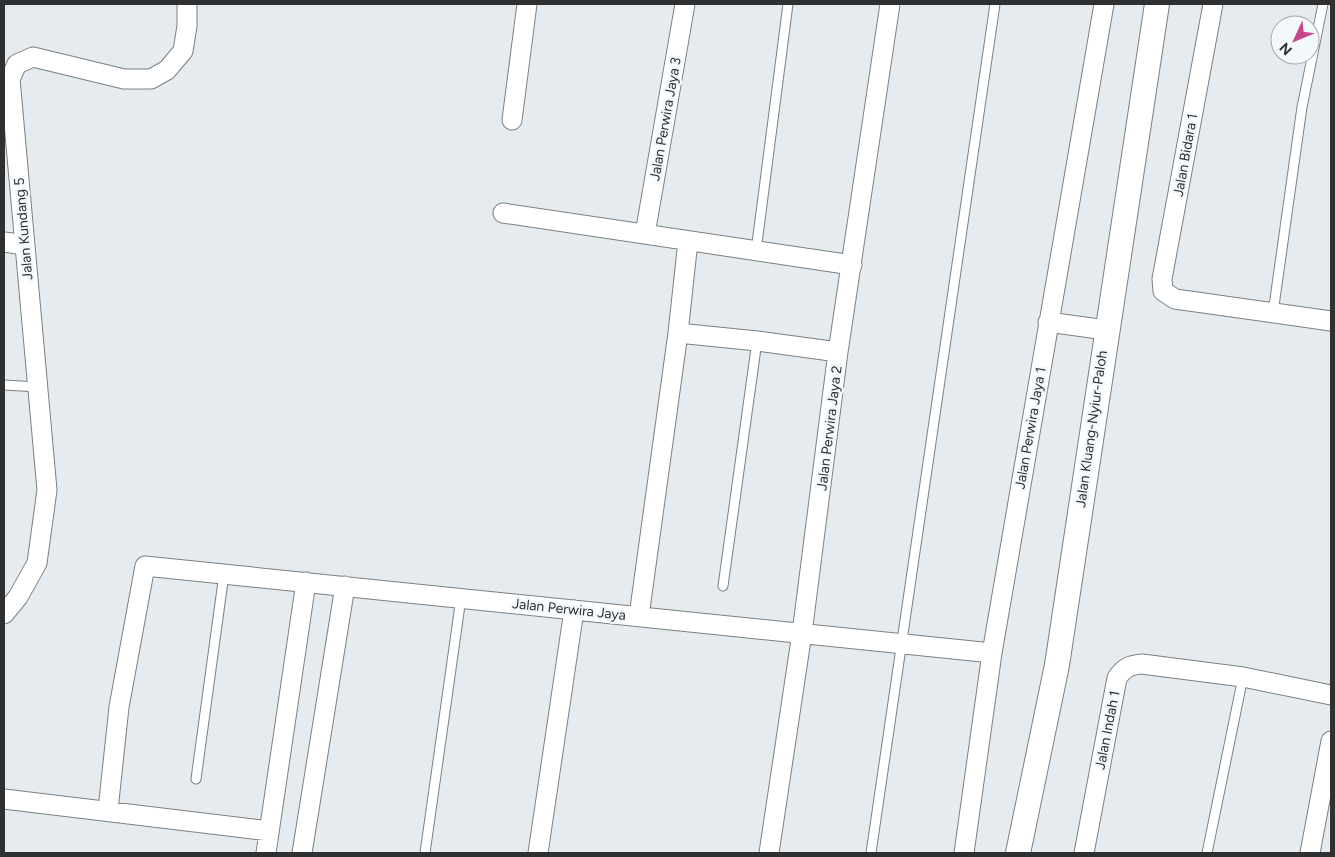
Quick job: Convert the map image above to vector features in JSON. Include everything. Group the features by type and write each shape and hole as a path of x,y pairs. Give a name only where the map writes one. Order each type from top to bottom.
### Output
{"street":[{"name":"Jalan Kundang 5","path":"4,614 18,597 37,563 47,490 10,79 17,64 33,57 124,80 151,79 167,70 183,52 188,4"},
{"path":"512,120 527,4"},
{"name":"Jalan Perwira Jaya 3","path":"645,234 685,4"},
{"name":"Jalan Perwira Jaya 2","path":"768,853 802,633 838,352 890,4"},
{"name":"Jalan Perwira Jaya 1","path":"964,853 992,653 1104,4"},
{"name":"Jalan Kluang-Nyiur-Paloh","path":"1018,853 1057,665 1106,330 1157,4"},
{"name":"Jalan Bidara 1","path":"1213,4 1162,279 1163,291 1175,298 1273,313"},
{"path":"503,213 852,265"},
{"path":"639,616 678,333 688,241"},
{"path":"4,242 25,245"},
{"path":"1273,313 1331,321"},
{"path":"1048,322 1106,330"},
{"path":"678,333 838,352"},
{"name":"Jalan Perwira Jaya","path":"108,810 119,707 145,566 992,653"},
{"path":"266,853 306,582"},
{"path":"302,853 345,586"},
{"path":"538,853 574,610"},
{"name":"Jalan Indah 1","path":"1084,853 1117,678 1123,670 1131,665 1142,664 1243,677 1331,695"},
{"path":"1310,853 1331,742"},
{"path":"4,799 108,810 269,831"}],"lane":[{"path":"756,251 788,4"},
{"path":"871,853 995,4"},
{"path":"1273,313 1302,107 1323,4"},
{"path":"723,586 757,341"},
{"path":"4,385 38,387"},
{"path":"196,779 224,574"},
{"path":"425,853 461,598"},
{"path":"1207,853 1243,677"}]}
